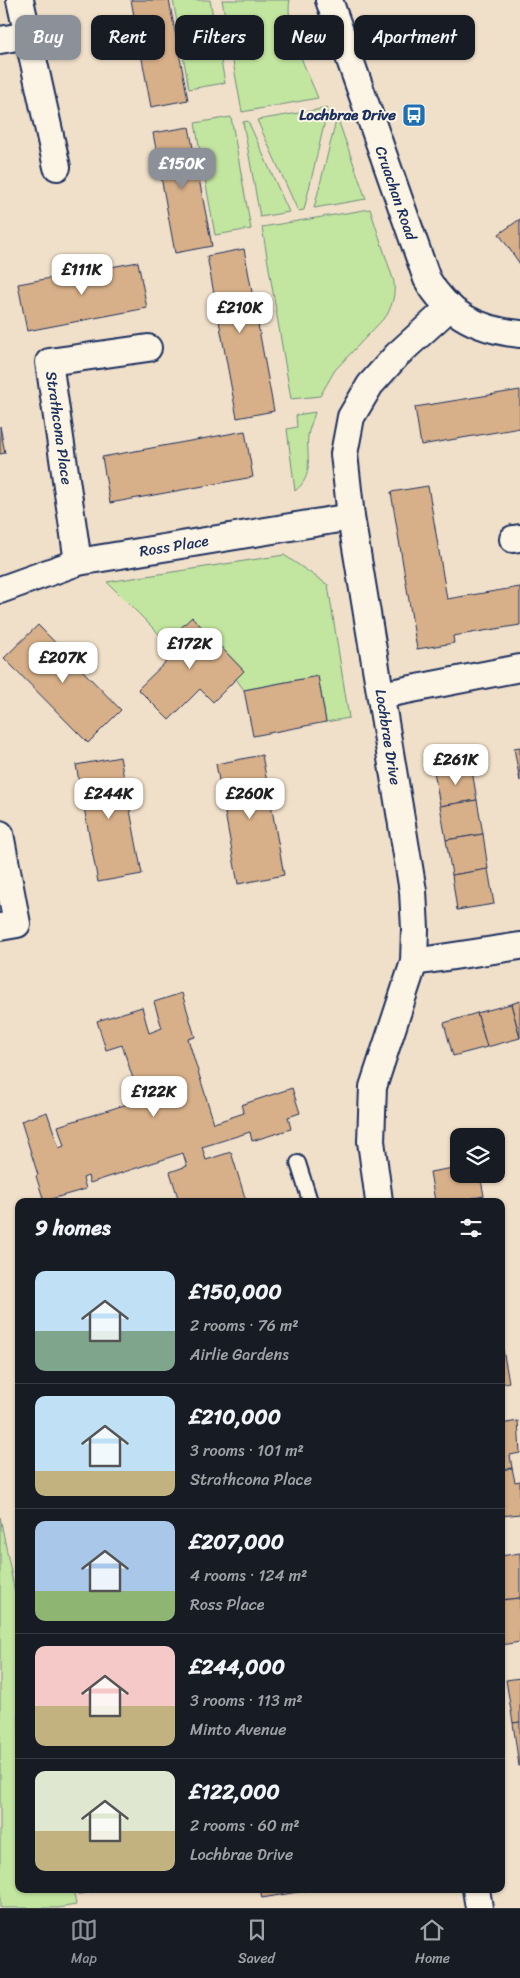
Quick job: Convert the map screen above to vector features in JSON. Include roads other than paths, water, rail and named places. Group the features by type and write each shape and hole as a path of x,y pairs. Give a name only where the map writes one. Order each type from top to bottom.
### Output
{"street":[{"path":"20,0 24,15"},
{"name":"Cruachan Road","path":"329,0 427,279 438,295 461,317 475,324 520,334"},
{"path":"0,40 15,37"},
{"path":"34,60 58,167"},
{"name":"Lochbrae Drive","path":"379,1198 371,1141 373,1087 414,962 415,929 413,891 351,517 344,454 351,417 370,385 390,362 450,308"},
{"name":"Strathcona Place","path":"78,562 49,362 148,348"},
{"name":"Ross Place","path":"0,590 78,562 351,517"},
{"path":"381,694 520,668"},
{"path":"0,834 17,924 0,927"},
{"path":"414,962 520,946"},
{"path":"477,1893 479,1908"}],"lane":[{"path":"298,1163 309,1198"}],"place":[{"name":"Lochbrae Drive","path":"414,115"}]}
